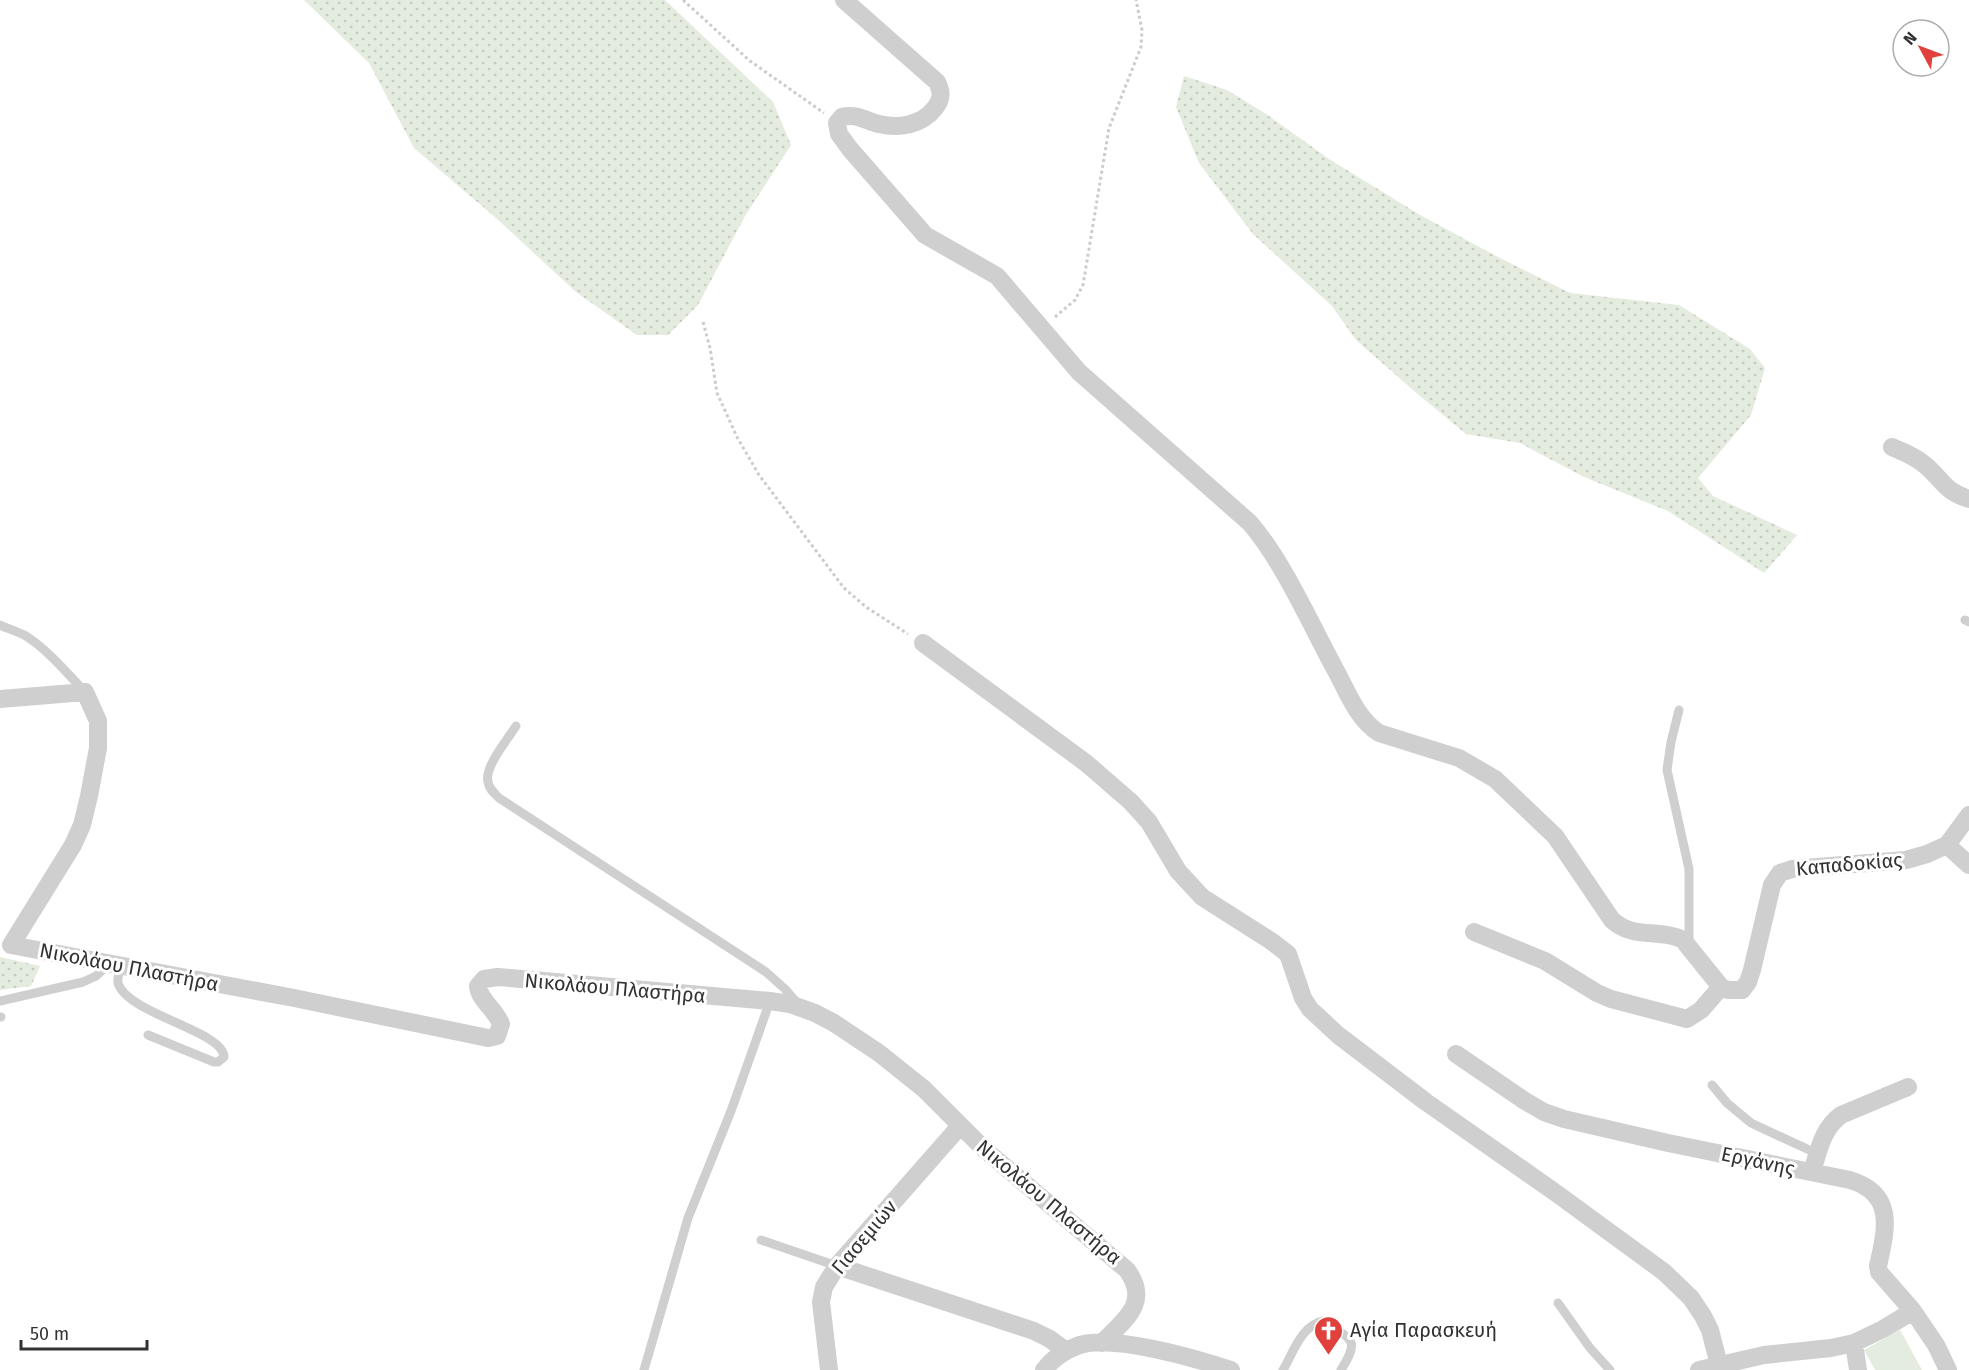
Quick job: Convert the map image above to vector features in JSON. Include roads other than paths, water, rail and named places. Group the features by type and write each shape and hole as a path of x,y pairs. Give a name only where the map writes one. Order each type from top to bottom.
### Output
{"street":[{"path":"843,0 937,82 941,90 941,99 935,108 926,117 914,123 892,126 853,115 842,117 837,123 843,140 914,225 940,245 997,276 1079,372 1250,523 1262,537 1362,717 1370,727 1379,733 1459,758 1495,778 1555,836 1612,920 1619,926 1632,931 1675,936 1683,940 1721,987 1701,1010 1687,1019 1611,999 1545,961 1474,932"},
{"path":"1892,447 1920,461 1946,488 1969,499"},
{"path":"923,643 1086,763 1131,802 1149,822 1178,871 1202,897 1272,941 1288,954 1303,998 1310,1009 1338,1035 1426,1102 1656,1265 1679,1285 1707,1322 1719,1365"},
{"path":"0,699 85,692"},
{"name":"Νικολάου Πλαστήρα","path":"85,692 98,721 98,748 82,825 74,845 11,945 318,1002 488,1038 497,1036 501,1024 498,1016 479,992 478,987 482,981 490,978 503,977 613,986 656,993 770,1001 801,1008 834,1023 879,1053 924,1089 984,1149 1129,1272 1136,1290 1135,1305 1102,1343"},
{"path":"1969,815 1947,846 1969,865"},
{"name":"Καπαδοκίας","path":"1721,987 1737,991 1742,990 1748,982 1762,933 1771,887 1774,879 1783,871 1906,860 1947,846"},
{"name":"Εργάνης","path":"1456,1054 1525,1101 1544,1112 1564,1119 1857,1182 1868,1188 1880,1199 1886,1222 1878,1266 1879,1272 1913,1311 1936,1345 1948,1370"},
{"path":"1812,1172 1823,1136 1832,1121 1841,1115 1908,1087"},
{"name":"Γιασεμιών","path":"829,1370 821,1302 824,1287 837,1266 960,1126"},
{"path":"837,1266 1034,1331 1066,1351"},
{"path":"1699,1370 1764,1356 1854,1343 1913,1311"},
{"path":"1044,1370 1066,1351 1077,1346 1102,1343 1146,1347 1231,1370"},
{"path":"1854,1343 1858,1370"}],"lane":[{"path":"0,625 25,635 39,645 85,692"},
{"path":"1679,710 1667,770 1689,870 1689,947"},
{"path":"516,726 489,768 487,779 490,788 499,798 766,972 801,1008"},
{"path":"0,1001 83,982 116,964 118,984 128,996 138,1004 209,1039 222,1050 224,1057 214,1062 148,1035"},
{"path":"644,1370 691,1209 731,1111 770,1001"},
{"path":"1712,1085 1727,1103 1751,1123 1818,1154"},
{"path":"761,1240 837,1266"},
{"path":"1558,1303 1590,1348 1610,1370"},
{"path":"1283,1370 1306,1330 1324,1321 1348,1338 1353,1346 1341,1370"}],"place":[{"name":"Αγία Παρασκευή","path":"1329,1356"}]}
